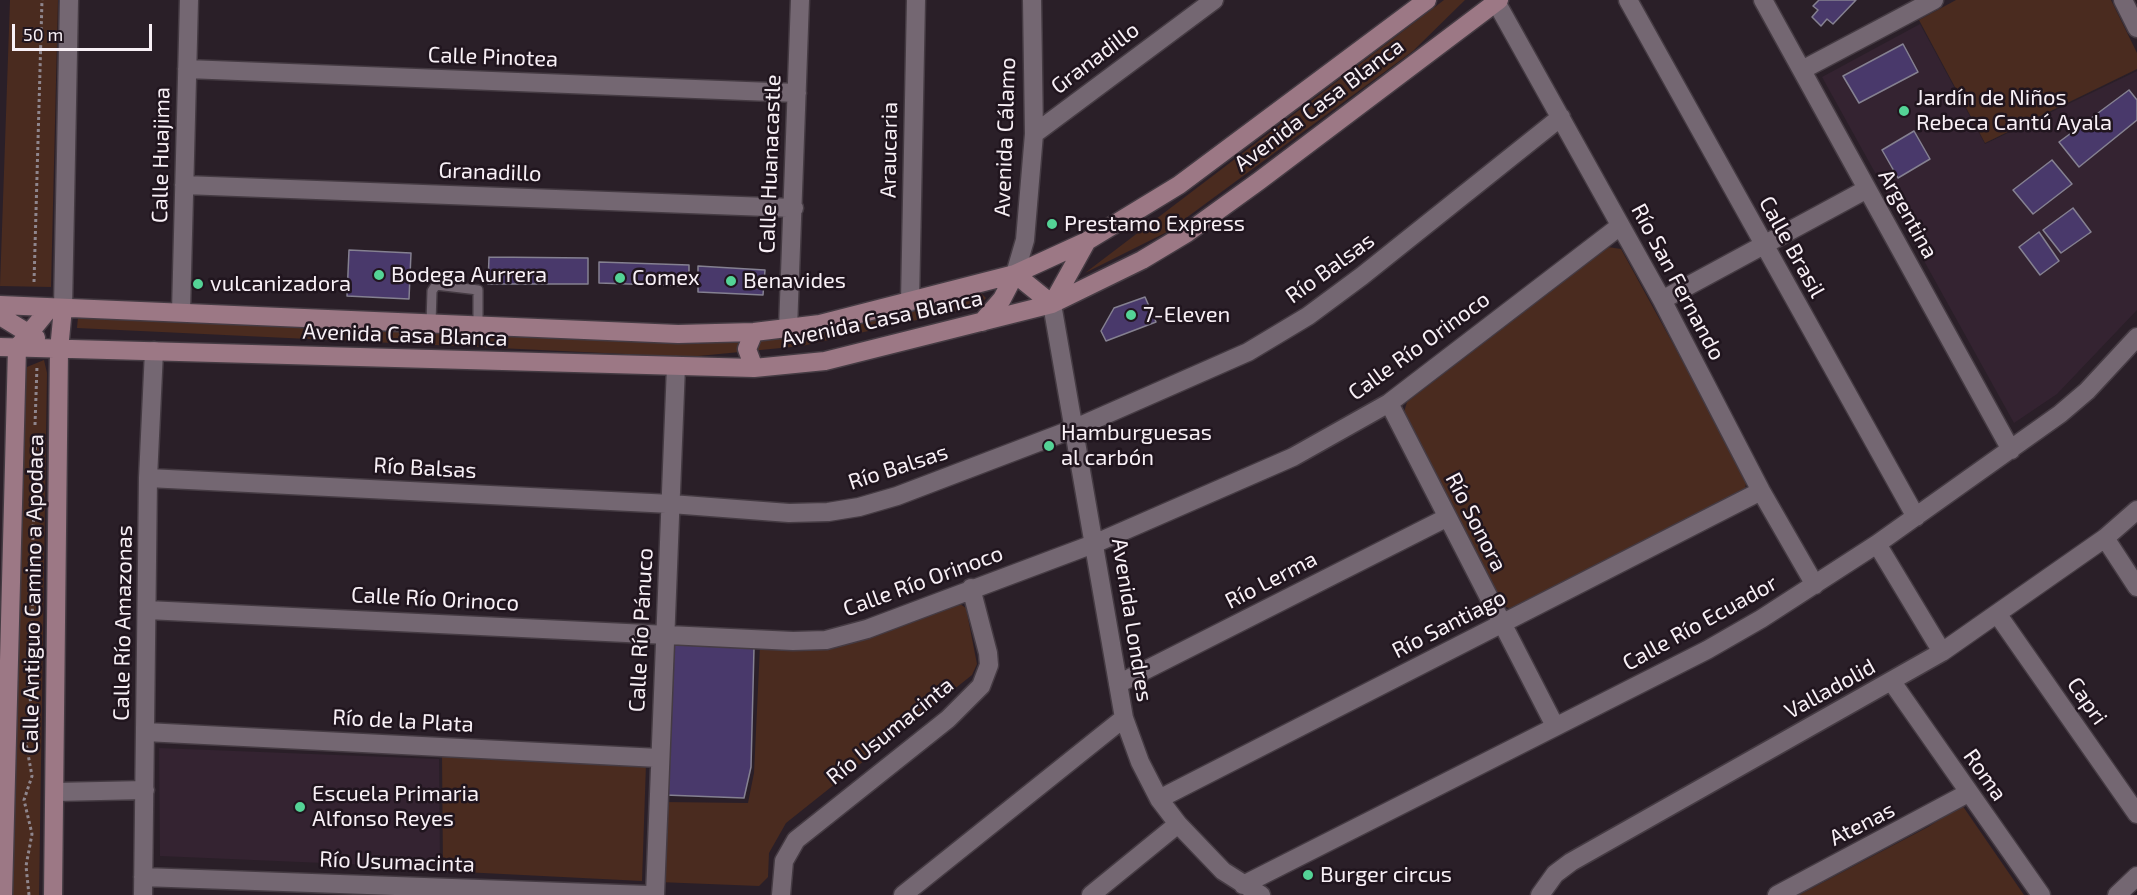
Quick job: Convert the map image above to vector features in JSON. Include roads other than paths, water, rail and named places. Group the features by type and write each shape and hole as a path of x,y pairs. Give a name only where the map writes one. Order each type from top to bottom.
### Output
{"street":[{"name":"Calle Antiguo Camino a Apodaca","path":"53,895 59,303 69,0"},
{"name":"Calle Huajima","path":"181,312 189,0"},
{"name":"Calle Huanacastle","path":"788,329 800,0"},
{"name":"Araucaria","path":"910,302 916,0"},
{"name":"Avenida Cálamo","path":"1015,274 1025,240 1034,134 1032,0"},
{"name":"Granadillo","path":"1034,134 1214,0"},
{"name":"Avenida Casa Blanca","path":"0,305 59,303 181,312 678,334 754,332 820,324 1015,274 1087,241 1131,216 1188,178 1427,0"},
{"name":"Calle Brasil","path":"1628,0 1916,518"},
{"name":"Argentina","path":"1763,0 2011,450"},
{"path":"1802,70 1934,0"},
{"path":"2123,0 2137,28"},
{"name":"Avenida Casa Blanca","path":"15,343 36,349 59,350 754,368 825,361 1052,304 1142,260 1187,232 1497,1"},
{"name":"Río San Fernando","path":"1497,1 1662,300 1761,491 1815,585"},
{"name":"Calle Pinotea","path":"187,69 797,93"},
{"name":"Río Balsas","path":"148,478 671,504 789,513 828,512 859,507 897,496 1073,429 1248,352 1308,316 1561,117"},
{"name":"Granadillo","path":"184,185 794,208"},
{"path":"1662,300 1867,189"},
{"name":"Calle Río Orinoco","path":"147,610 793,641 826,640 867,629 971,588 1096,543 1293,457 1389,403 1620,226"},
{"path":"982,322 1002,299 1015,274 1052,304 1087,241"},
{"path":"15,343 59,303"},
{"name":"Avenida Londres","path":"1052,304 1073,429 1096,543 1124,718 1140,762 1159,799 1178,824 1201,851 1243,885 1261,895"},
{"path":"0,316 15,343"},
{"path":"754,332 747,349 754,368"},
{"name":"Calle Río Ecuador","path":"1243,885 1707,650 1815,585 1916,518 2011,450 2086,391 2137,337"},
{"name":"Calle Antiguo Camino a Apodaca","path":"3,895 15,343"},
{"path":"15,343 59,350"},
{"name":"Calle Río Amazonas","path":"143,886 148,478 154,351"},
{"name":"Calle Río Pánuco","path":"655,895 676,366"},
{"name":"Río Sonora","path":"1389,403 1446,518 1555,726"},
{"name":"Río Santiago","path":"1159,799 1761,491"},
{"name":"Valladolid","path":"1540,895 1555,874 1571,862 1892,682 1998,615 2105,538 2137,510"},
{"name":"Río Lerma","path":"1118,684 1446,518"},
{"path":"2105,538 2137,587"},
{"path":"1877,544 1942,651"},
{"name":"Río Usumacinta","path":"781,895 784,861 796,840 948,718 981,686 989,665 988,653 971,588"},
{"name":"Capri","path":"1998,615 2137,814"},
{"name":"Roma","path":"1892,682 2041,895"},
{"path":"903,895 1124,718"},
{"name":"Río de la Plata","path":"145,732 659,758"},
{"path":"55,792 145,790"},
{"name":"Atenas","path":"1777,895 1968,793"},
{"path":"1090,895 1178,824"},
{"path":"2117,895 2137,876"},
{"name":"Río Usumacinta","path":"143,886 648,895"}],"lane":[{"path":"431,323 432,291 436,285 478,290 478,325"}],"place":[{"name":"Jardín de Niños Rebeca Cantú Ayala","path":"1904,111"},
{"name":"Prestamo Express","path":"1052,224"},
{"name":"Bodega Aurrera","path":"379,275"},
{"name":"Comex","path":"620,278"},
{"name":"Benavides","path":"731,281"},
{"name":"vulcanizadora","path":"198,284"},
{"name":"7-Eleven","path":"1131,315"},
{"name":"Hamburguesas al carbón","path":"1049,446"},
{"name":"Escuela Primaria Alfonso Reyes","path":"300,807"},
{"name":"Burger circus","path":"1308,875"}]}
